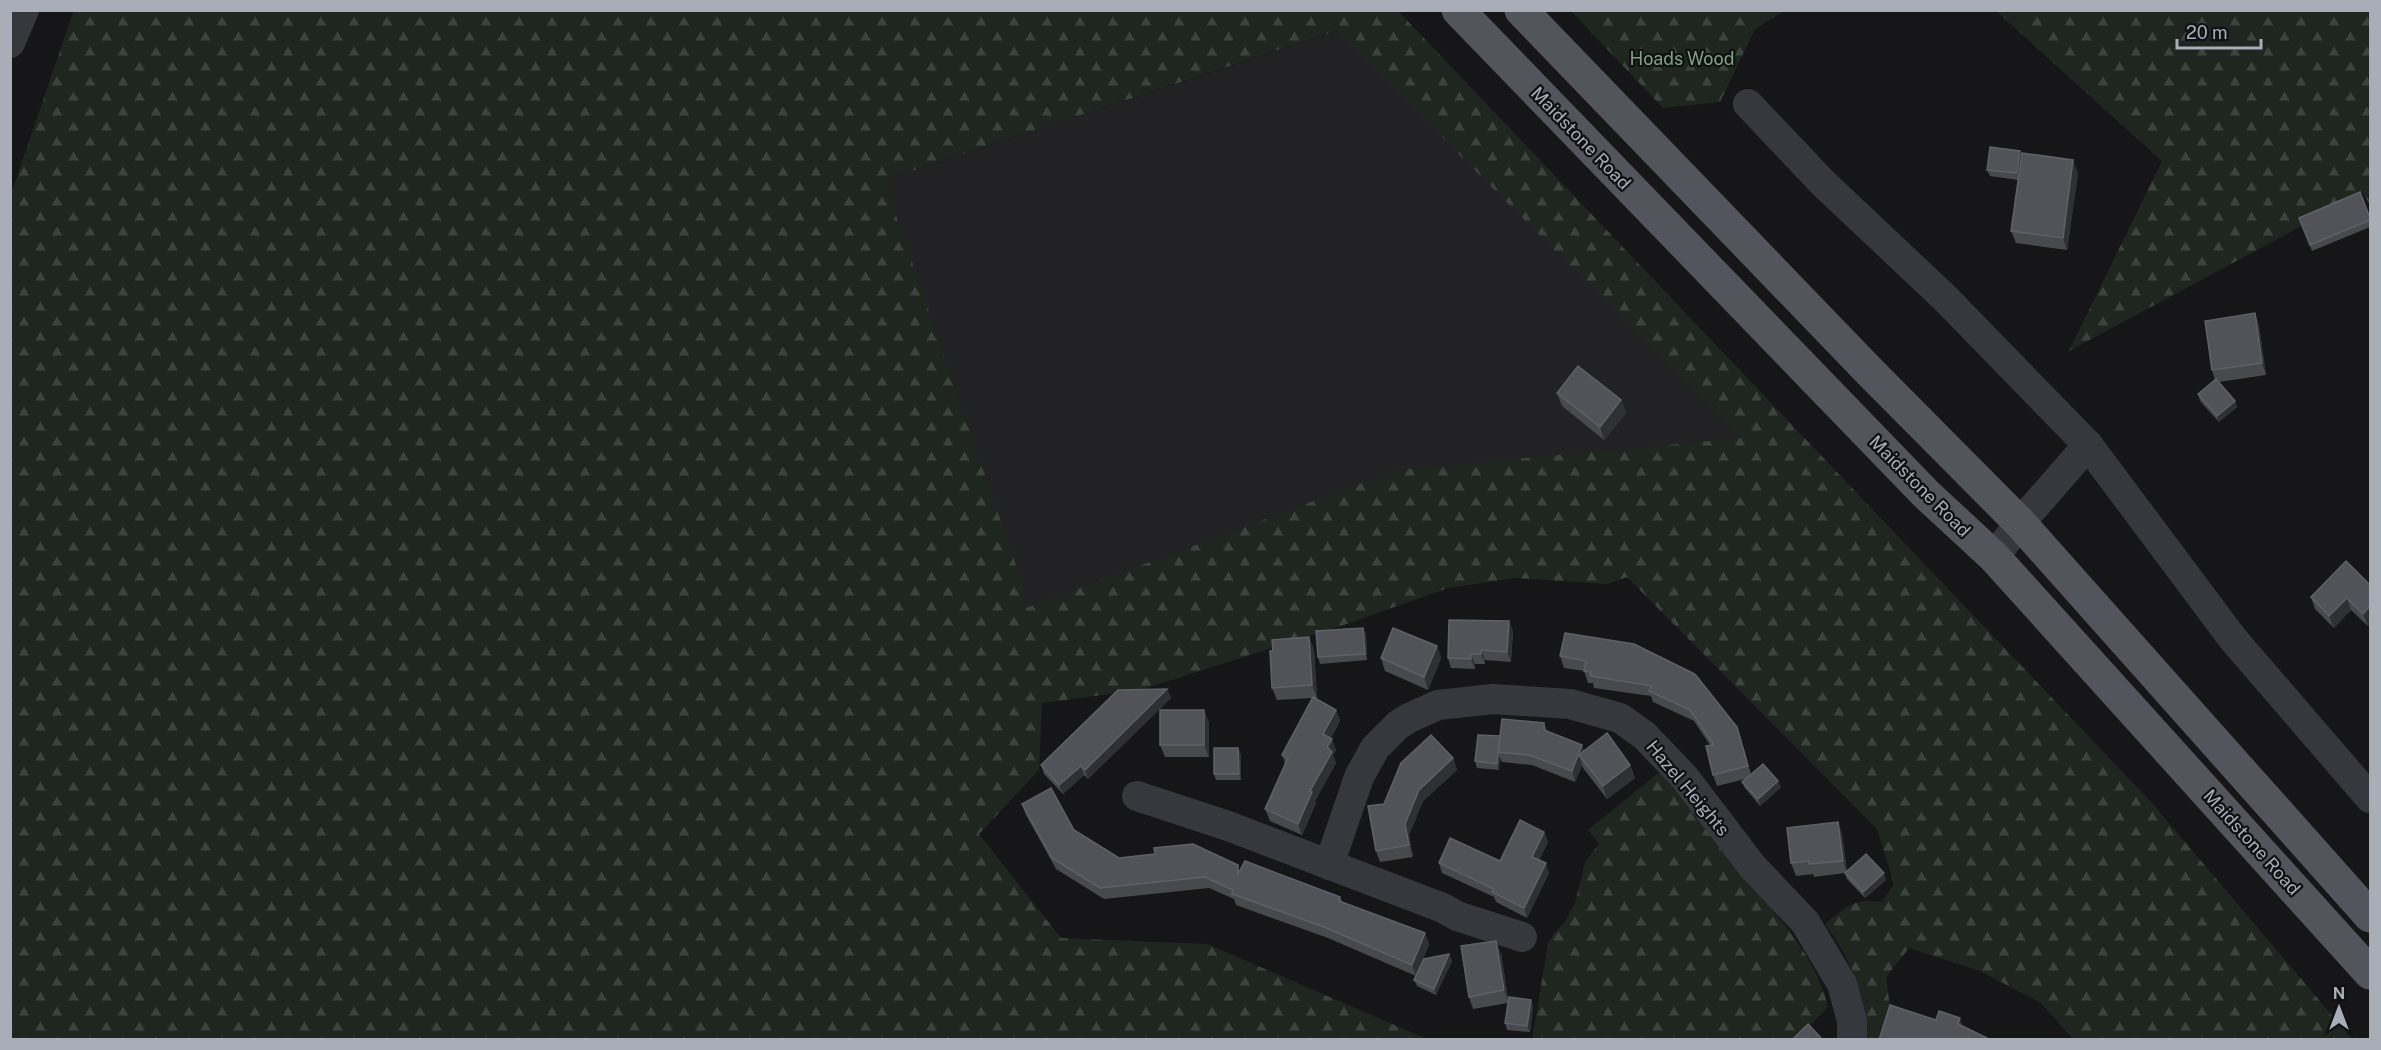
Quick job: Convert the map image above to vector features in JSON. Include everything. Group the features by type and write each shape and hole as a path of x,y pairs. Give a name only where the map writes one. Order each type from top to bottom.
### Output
{"main road":[{"name":"Maidstone Road","path":"1458,10 1926,494 1994,557 2370,973"},
{"path":"1521,10 1871,373 2020,523 2370,916"}],"street":[{"path":"10,43 24,10"},
{"path":"1748,104 1823,183 1946,299 2088,445 2233,639 2370,798"},
{"path":"1994,557 2020,523 2088,445"},
{"name":"Hazel Heights","path":"1329,865 1359,777 1375,748 1398,725 1410,718 1438,705 1494,699 1570,704 1620,718 1645,736 1684,778 1752,866 1805,922 1842,984 1852,1021 1852,1040"},
{"path":"1137,796 1228,826 1443,908 1457,916 1522,937"}],"shaded area":[{"path":"1398,11 1817,453 1029,631 884,180"}],"green space":[{"path":"74,10 1398,11 2152,803 2352,1039 2073,1039 2041,1003 1980,971 1909,948 1886,977 1892,1023 1886,1039 1867,1039 1863,1007 1855,978 1843,951 1825,924 1850,905 1864,901 1882,902 1894,884 1877,829 1627,577 1607,584 1515,578 1448,588 1341,626 1140,690 1042,703 1039,770 979,834 1061,938 1207,944 1427,1039 11,1040 11,194","holes":["1336,31 1742,438 1397,470 1026,608 1024,589 884,180"]},
{"name":"Hoads Wood","path":"1571,11 1784,11 1755,29 1720,102 1663,108"},
{"path":"1996,11 2370,11 2370,205 2363,193 2069,351 2162,161"},
{"path":"1662,770 1797,941 1816,973 1828,1007 1797,1039 1532,1040 1548,944 1554,933 1564,923 1575,903 1585,862 1599,844 1588,830"}],"building":[{"path":"1990,147 2020,151 2017,173 1987,170"},
{"path":"2022,153 2073,160 2063,238 2011,231"},
{"path":"2360,192 2370,220 2310,245 2299,218"},
{"path":"2255,313 2262,363 2212,370 2205,321"},
{"path":"1578,366 1621,400 1600,427 1557,393"},
{"path":"2216,379 2235,401 2217,416 2198,394"},
{"path":"2346,561 2370,585 2370,606 2363,614 2347,598 2329,616 2311,597"},
{"path":"1449,620 1509,621 1507,652 1481,650 1481,654 1471,654 1471,659 1448,658"},
{"path":"1363,628 1365,654 1318,657 1316,631"},
{"path":"1393,628 1437,646 1424,677 1381,658"},
{"path":"1565,633 1634,644 1695,674 1737,727 1748,766 1713,775 1706,746 1714,745 1690,710 1649,691 1652,686 1590,676 1591,672 1584,671 1586,661 1560,656"},
{"path":"1309,637 1312,685 1272,688 1270,651 1273,651 1272,640"},
{"path":"1167,689 1085,770 1081,766 1059,785 1041,765 1118,690"},
{"path":"1313,697 1336,710 1323,734 1332,739 1327,747 1332,752 1310,791 1312,792 1298,824 1265,809 1288,758 1282,755"},
{"path":"1160,710 1204,710 1204,745 1160,745"},
{"path":"1502,719 1544,723 1544,730 1582,745 1572,771 1529,755 1498,752"},
{"path":"1607,733 1630,765 1603,786 1579,755"},
{"path":"1431,735 1453,758 1419,790 1405,824 1409,845 1376,851 1368,806 1384,804 1401,763"},
{"path":"1478,735 1500,736 1497,764 1475,761"},
{"path":"1214,748 1238,748 1239,774 1214,774"},
{"path":"1763,764 1778,781 1758,799 1742,782"},
{"path":"1051,788 1074,830 1119,858 1155,854 1154,848 1193,844 1238,865 1238,874 1245,861 1340,897 1339,901 1425,933 1412,965 1324,927 1232,894 1233,890 1205,877 1100,888 1052,858 1022,804"},
{"path":"1520,820 1544,832 1532,857 1546,863 1524,908 1492,892 1494,889 1439,863 1450,838 1500,861"},
{"path":"1838,822 1843,861 1791,863 1787,828"},
{"path":"1866,854 1884,873 1863,892 1845,873"},
{"path":"1496,941 1504,990 1469,997 1461,946"},
{"path":"1449,954 1434,989 1414,980 1424,959"},
{"path":"1509,997 1531,1000 1527,1026 1505,1023"},
{"path":"1890,1005 1936,1020 1939,1011 1960,1018 1958,1024 1991,1040 1879,1040"},
{"path":"1808,1024 1823,1040 1792,1040"}]}
